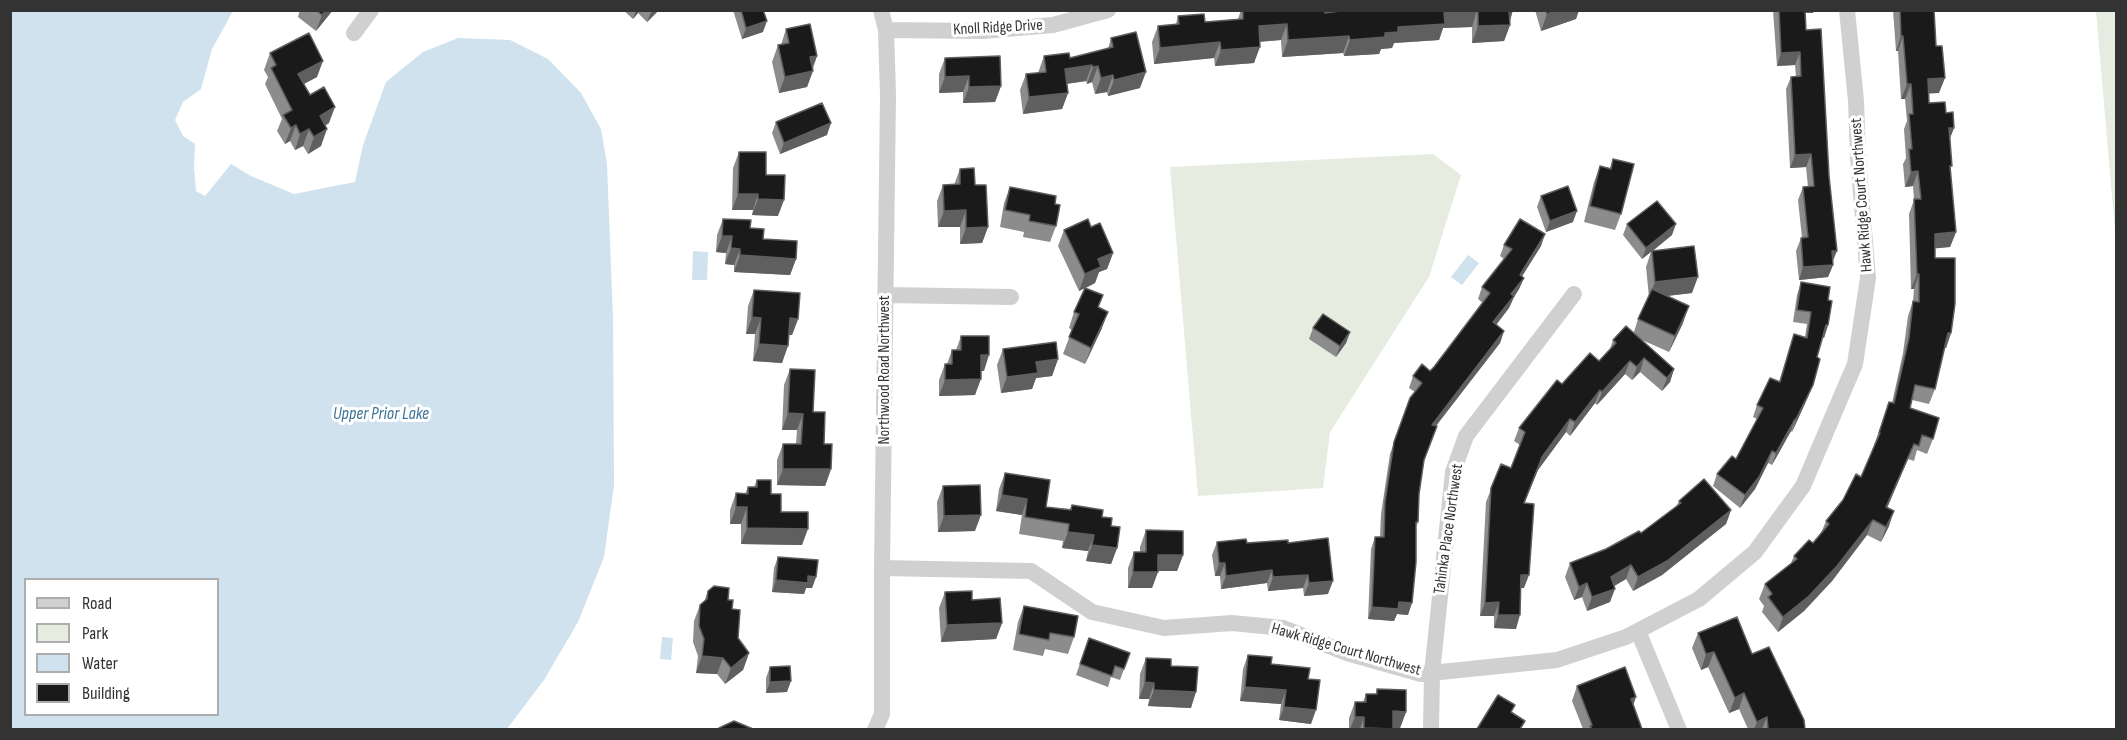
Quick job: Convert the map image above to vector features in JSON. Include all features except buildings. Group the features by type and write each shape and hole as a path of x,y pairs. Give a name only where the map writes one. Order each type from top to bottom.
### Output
{"street":[{"path":"354,33 371,10"},
{"name":"Northwood Road Northwest","path":"875,729 882,714 888,95 886,30 881,10"},
{"name":"Knoll Ridge Drive","path":"886,30 983,32 1053,25 1108,10"},
{"name":"Hawk Ridge Court Northwest","path":"882,568 1031,571 1092,612 1164,628 1232,623 1283,628 1347,654 1422,674 1557,660 1626,637 1699,599 1755,552 1803,486 1855,364 1868,278 1856,101 1847,10"},
{"name":"Tahinka Place Northwest","path":"1431,729 1432,673 1453,472 1466,436 1574,294"},
{"path":"885,296 1011,297"},
{"path":"1638,631 1679,729"}],"green space":[{"path":"2096,11 2116,11 2116,243"},
{"path":"1433,154 1461,175 1429,277 1330,432 1323,488 1198,496 1170,167"}],"water":[{"name":"Upper Prior Lake","path":"10,11 233,11 212,49 201,89 183,102 175,120 183,136 195,144 196,191 205,196 231,164 251,176 294,194 355,182 363,145 386,82 423,52 458,38 510,40 548,59 581,93 601,129 607,164 613,318 614,485 604,557 578,622 544,680 507,729 11,729"},
{"path":"693,251 708,252 707,280 692,280"},
{"path":"1468,255 1479,263 1462,285 1451,277"},
{"path":"662,637 673,638 671,660 660,659"}]}
